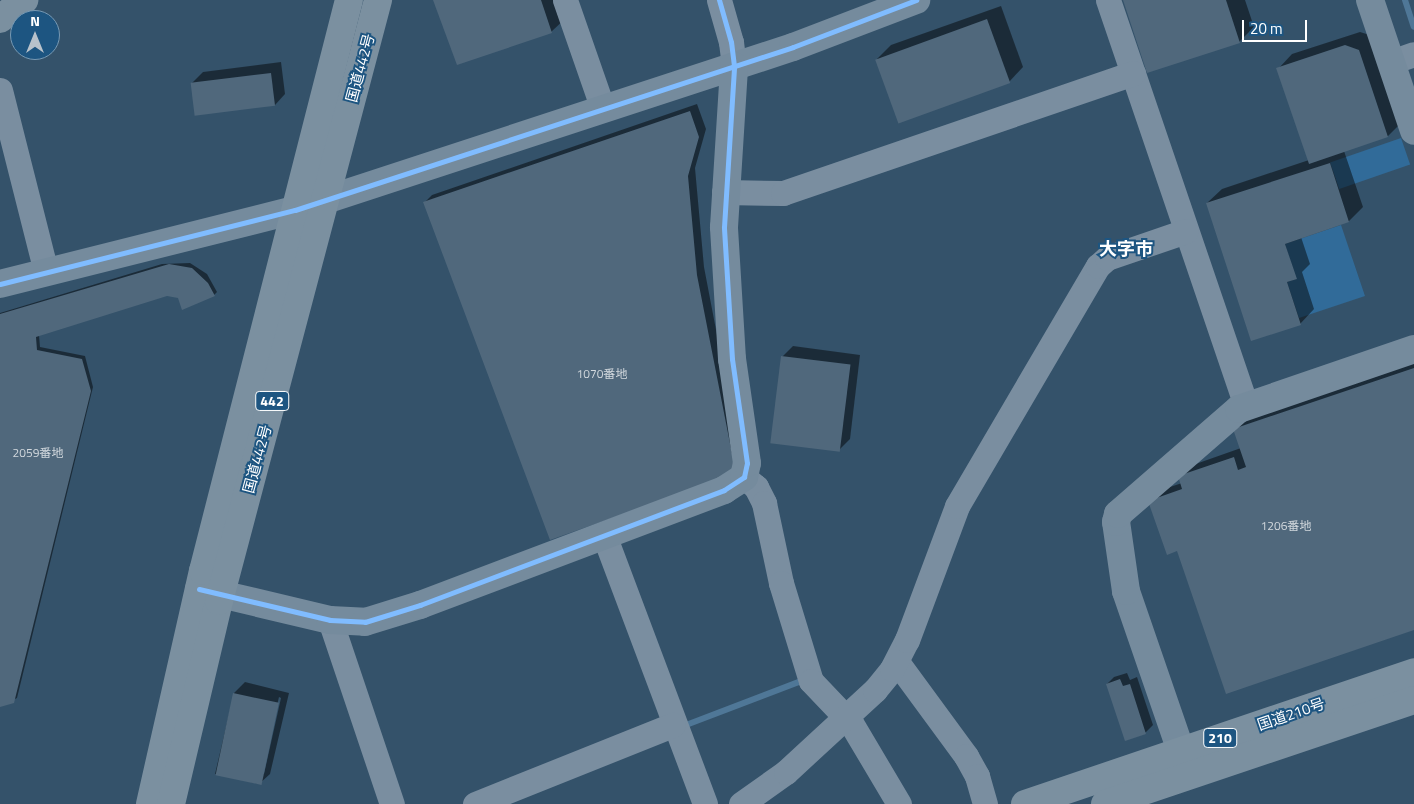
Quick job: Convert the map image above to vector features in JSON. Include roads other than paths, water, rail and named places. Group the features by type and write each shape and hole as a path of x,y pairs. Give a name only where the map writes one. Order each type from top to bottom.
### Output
{"highway":[{"path":"0,19 24,0"},
{"name":"国道442号","path":"171,804 210,592 295,210 349,0"},
{"name":"国道442号","path":"150,804 325,201 378,0"},
{"name":"国道210号","path":"1025,804 1414,672"},
{"name":"国道210号","path":"1105,804 1414,700"}],"street":[{"path":"565,0 603,109"},
{"path":"210,592 330,620 355,623 386,616 604,535 724,490 744,478 747,463 731,341 724,192 734,66 730,35 719,0"},
{"path":"0,284 325,201 734,66 916,0"},
{"path":"1108,0 1246,406"},
{"path":"1370,0 1405,57 1414,131"},
{"path":"724,192 783,193 1133,73"},
{"path":"0,90 46,272"},
{"path":"741,804 786,772 875,690 897,662 957,506 1095,270 1107,258 1186,231"},
{"path":"1181,751 1126,591 1117,518 1226,419 1246,406 1414,349"},
{"path":"744,478 756,487 764,503 781,583 811,681 845,718 899,804"},
{"path":"604,535 673,725 705,804"},
{"path":"330,620 392,804"},
{"path":"897,662 966,756 977,776 985,804"},
{"path":"475,804 673,725"}],"waterway":[{"path":"1405,0 1414,27"},
{"path":"686,725 801,681 805,685"}],"district":[{"name":"大字市","path":"1126,249"}]}
